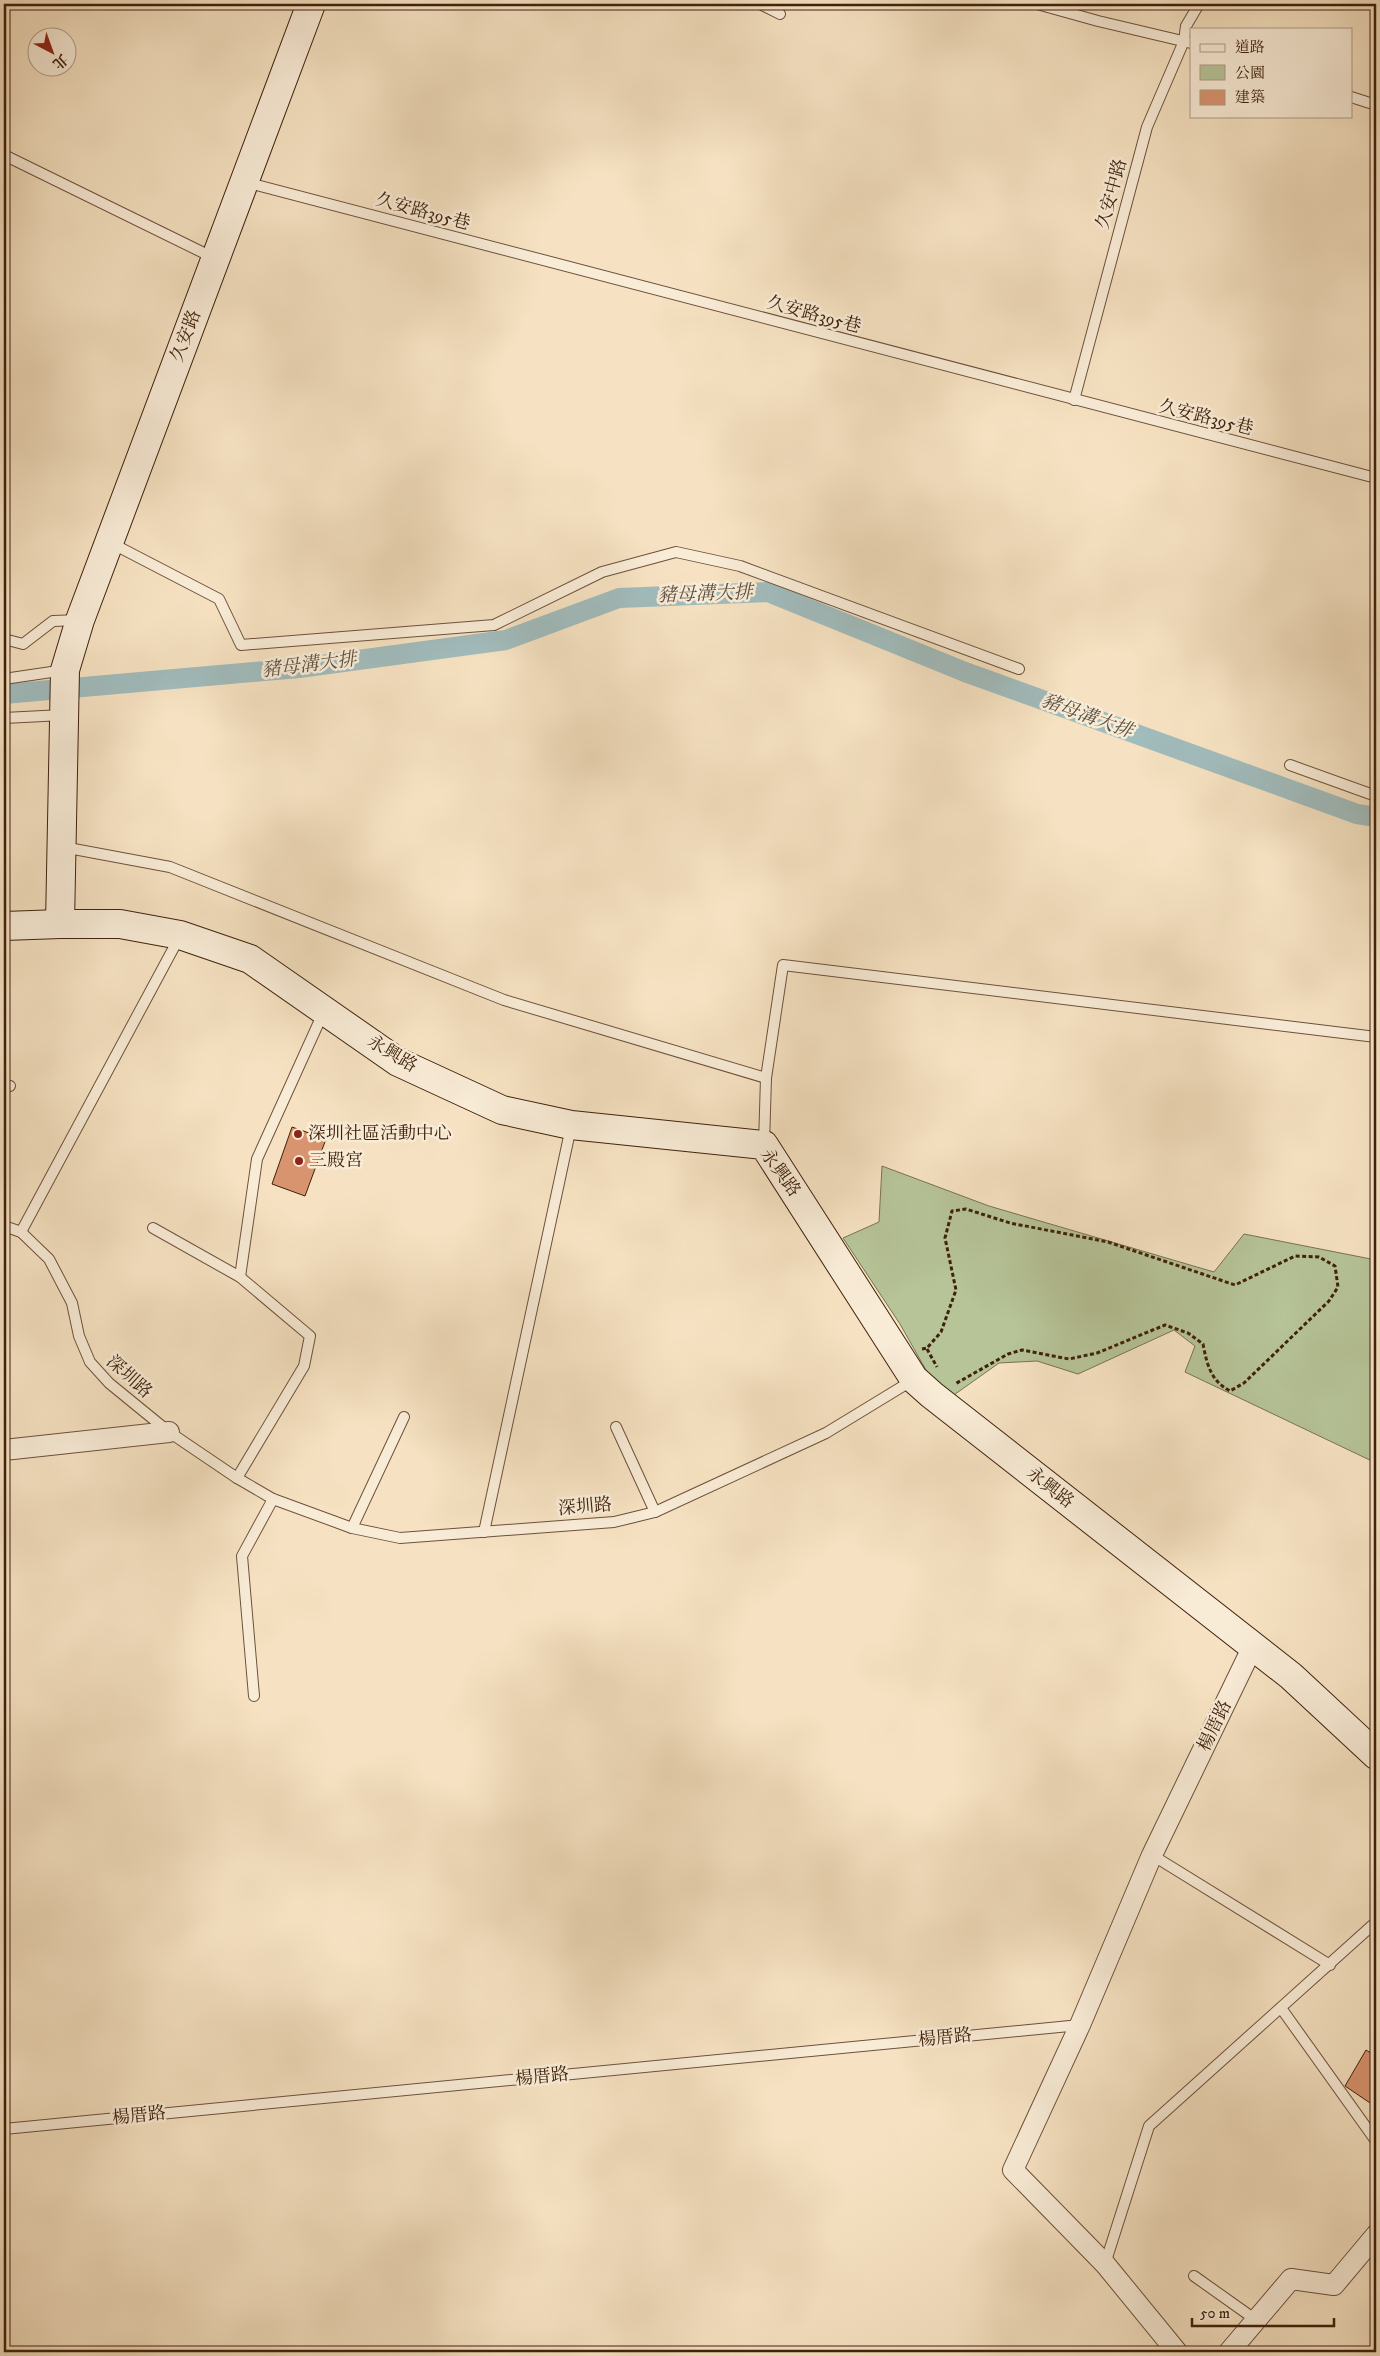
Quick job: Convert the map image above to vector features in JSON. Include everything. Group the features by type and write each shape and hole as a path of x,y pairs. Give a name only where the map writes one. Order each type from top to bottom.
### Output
{"street":[{"name":"久安路","path":"60,924 65,670 80,620 311,4"},
{"name":"永興路","path":"4,926 120,924 180,936 250,959 407,1066 502,1110 571,1125 764,1145 923,1387 1290,1676 1376,1755"},
{"path":"4,1450 169,1432"},
{"name":"楊厝路","path":"1177,2352 1105,2264 1013,2170 1080,2025 1152,1855 1253,1646"},
{"path":"1229,2352 1291,2278 1334,2285 1376,2235"}],"lane":[{"path":"760,4 780,14"},
{"path":"1037,4 1098,21 1188,42"},
{"name":"久安中路","path":"1074,400 1147,127 1188,42 1186,26 1199,4"},
{"path":"1352,97 1376,105"},
{"path":"4,155 215,259"},
{"name":"久安路395巷","path":"244,182 1376,478"},
{"path":"109,542 219,598 240,645 494,625 602,572 676,552 740,566 1019,669"},
{"path":"4,639 23,644 53,622 80,620"},
{"path":"4,679 65,670"},
{"path":"4,718 64,715"},
{"path":"1290,765 1376,796"},
{"path":"62,847 170,867 504,1000 766,1078"},
{"path":"21,1232 180,936"},
{"path":"764,1145 766,1078 783,965 1376,1037"},
{"path":"240,1278 257,1159 324,1010"},
{"path":"484,1532 571,1125"},
{"name":"深圳路","path":"4,1226 21,1232 49,1259 72,1303 79,1336 90,1362 109,1383 169,1432 237,1478 273,1499 352,1528 400,1538 614,1522 655,1512 923,1387"},
{"path":"154,1228 240,1278 310,1336 304,1366 237,1478"},
{"path":"352,1528 404,1417"},
{"path":"616,1427 655,1512"},
{"path":"254,1696 242,1556 273,1499"},
{"path":"1152,1855 1330,1965"},
{"path":"1105,2264 1149,2126 1376,1922"},
{"path":"1281,2008 1376,2142"},
{"name":"楊厝路","path":"4,2129 1080,2025"},
{"path":"1194,2276 1256,2320"}],"path":[{"path":"899,1353 927,1348 941,1332 956,1290 945,1238 952,1211 959,1209 966,1209 1010,1223 1108,1242 1235,1286 1295,1256 1319,1257 1335,1266 1338,1287 1328,1301 1244,1383 1230,1391 1218,1384 1207,1362 1203,1344 1188,1333 1166,1325 1097,1353 1069,1359 1022,1350 1008,1354 968,1379 923,1387"}],"green space":[{"path":"882,1166 989,1206 1214,1272 1244,1234 1376,1260 1376,1463 1185,1372 1195,1346 1174,1330 1078,1374 1037,1361 999,1363 944,1402 900,1324 843,1238 879,1222"}],"building":[{"name":"三殿宮","path":"292,1127 326,1139 305,1196 272,1184"},
{"path":"1366,2050 1374,2055 1376,2051 1376,2107 1345,2086"}],"waterway":[{"name":"豬母溝大排","path":"4,694 299,668 506,640 619,598 768,592 965,672 1357,814 1376,817"}],"place":[{"name":"深圳社區活動中心","path":"298,1134"},
{"name":"三殿宮","path":"299,1161"}]}
